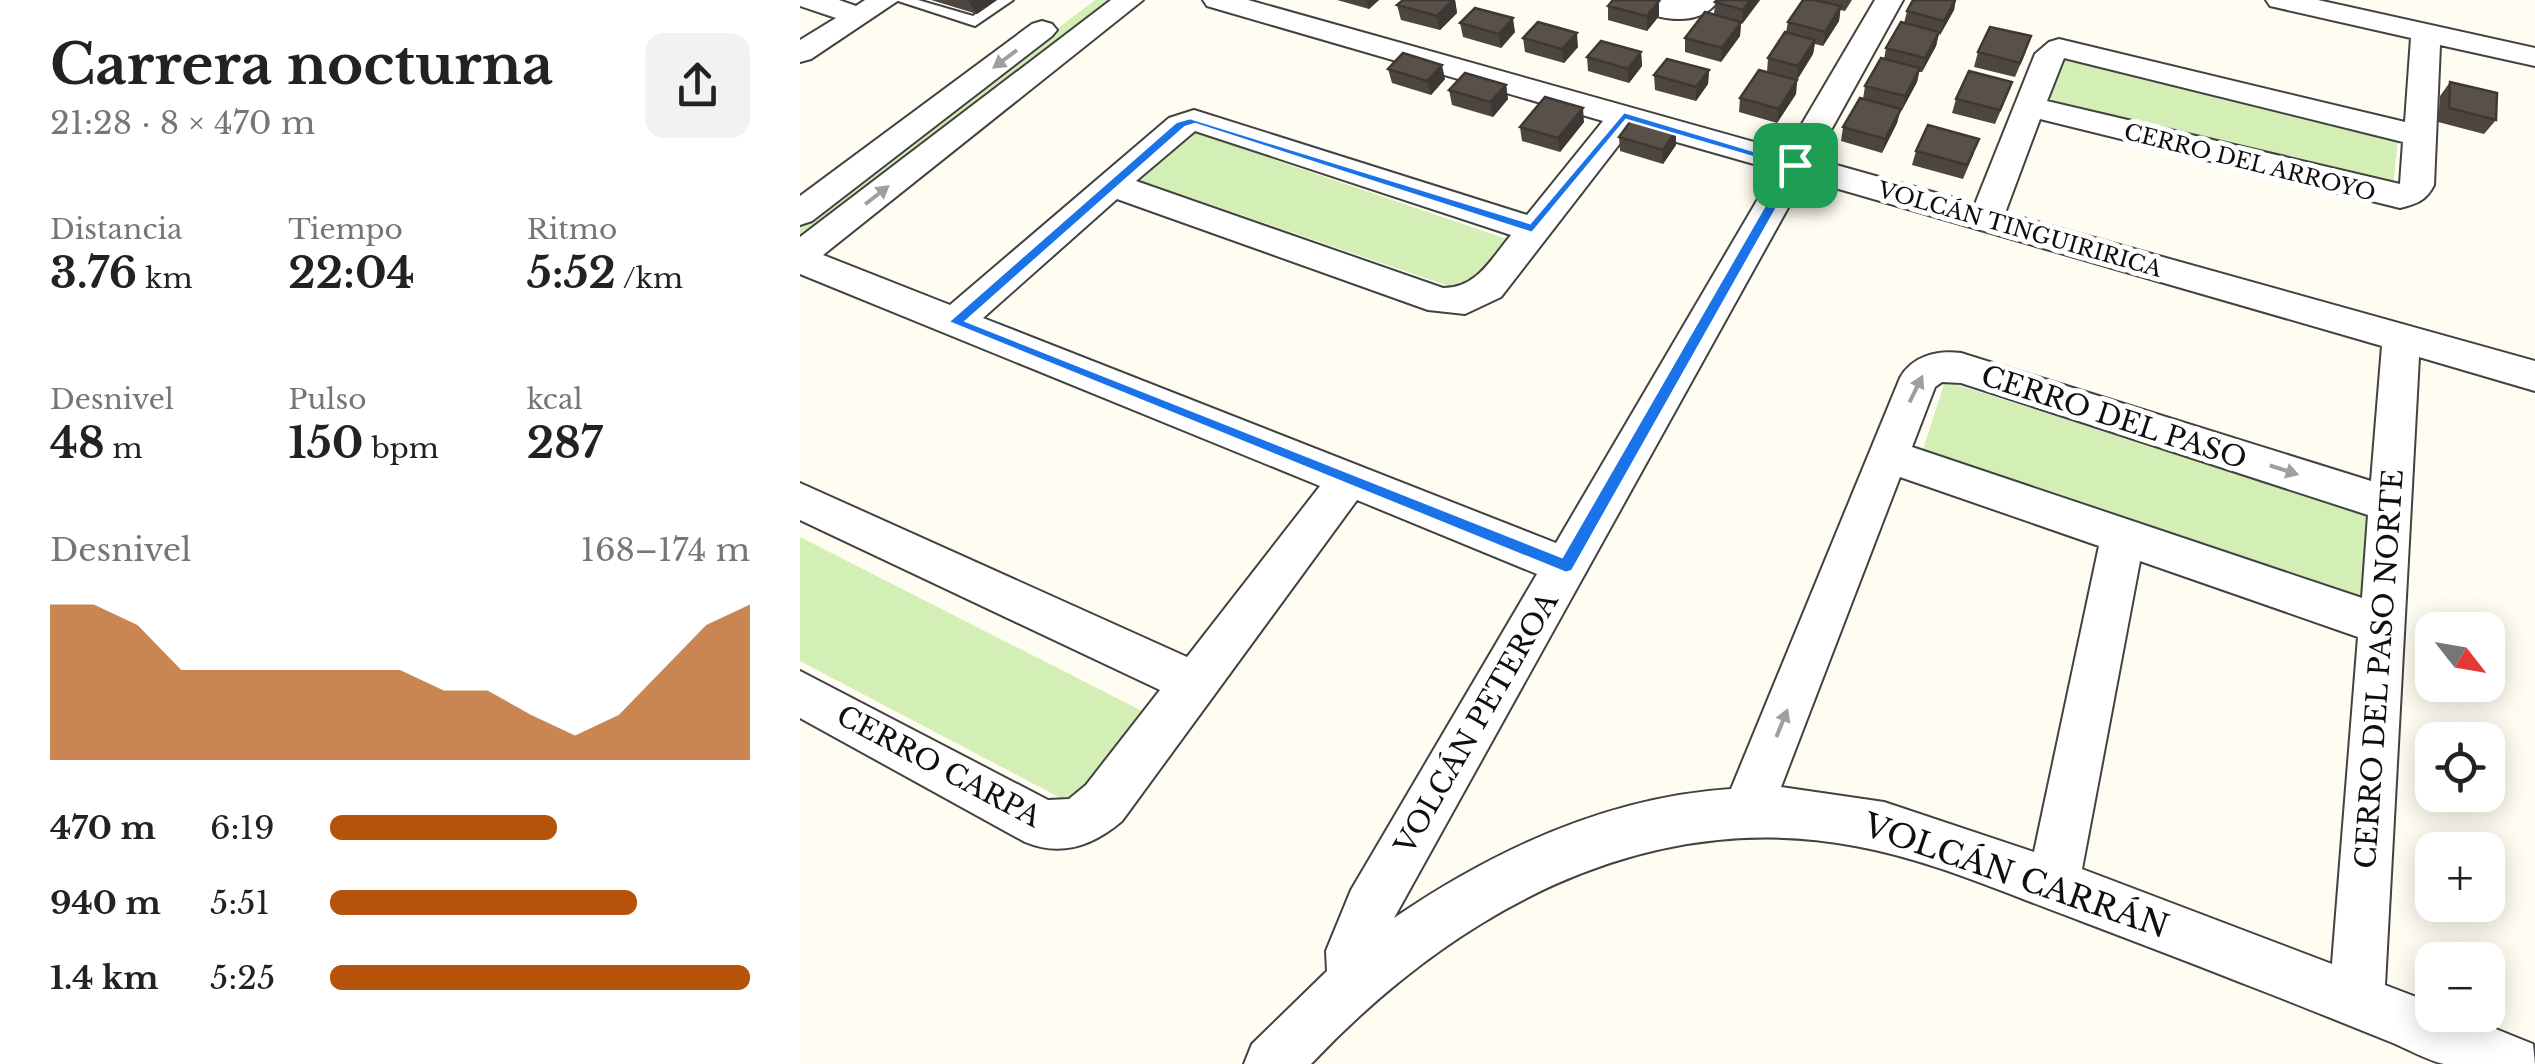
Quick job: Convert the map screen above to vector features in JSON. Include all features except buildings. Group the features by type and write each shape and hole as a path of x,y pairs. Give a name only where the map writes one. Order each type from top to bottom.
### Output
{"street":[{"path":"810,0 858,16"},
{"path":"800,53 885,0"},
{"path":"800,213 1083,0"},
{"path":"1129,0 800,258 1566,566"},
{"name":"VOLCÁN TINGUIRIRICA","path":"1217,0 1304,11 1624,116 2535,376"},
{"path":"1630,0 1682,12 1696,8 1704,0"},
{"name":"VOLCÁN PETEROA","path":"1354,984 1353,951 1359,929 1889,0"},
{"path":"2280,0 2535,56"},
{"name":"CERRO DEL ARROYO","path":"2030,107 2392,197 2414,191 2426,32"},
{"path":"1986,220 2050,54 2066,48 2421,136"},
{"path":"1112,185 1440,301 1465,301 1488,288 1624,116"},
{"path":"955,322 1180,125 1194,120 1532,229"},
{"name":"CERRO DEL PASO NORTE","path":"2357,1000 2401,338"},
{"name":"CERRO DEL PASO","path":"1746,814 1919,378 1937,367 1949,366 2390,504"},
{"path":"1889,456 2382,625"},
{"name":"CERRO CARPA","path":"800,693 1043,824 1058,827 1091,816 1348,479"},
{"path":"800,502 1194,683"},
{"path":"2053,886 2123,536"},
{"name":"VOLCÁN CARRÁN","path":"1272,1064 1354,984 1453,908 1544,859 1640,828 1746,814 1798,813 1897,830 2357,1000 2513,1064"}],"lane":[{"path":"902,0 974,21 1006,0"}],"green space":[{"path":"1095,0 1116,0 800,242 800,225"},
{"path":"2063,52 2398,140 2393,185 2045,98"},
{"path":"1190,131 1510,240 1469,293 1136,179"},
{"path":"1945,381 2376,518 2362,600 1923,450"},
{"path":"800,537 1146,713 1072,804 800,661"}],"route":[{"path":"1624,116 1795,165 1566,566 955,322 1180,125 1194,120 1532,229 1624,116"}]}
